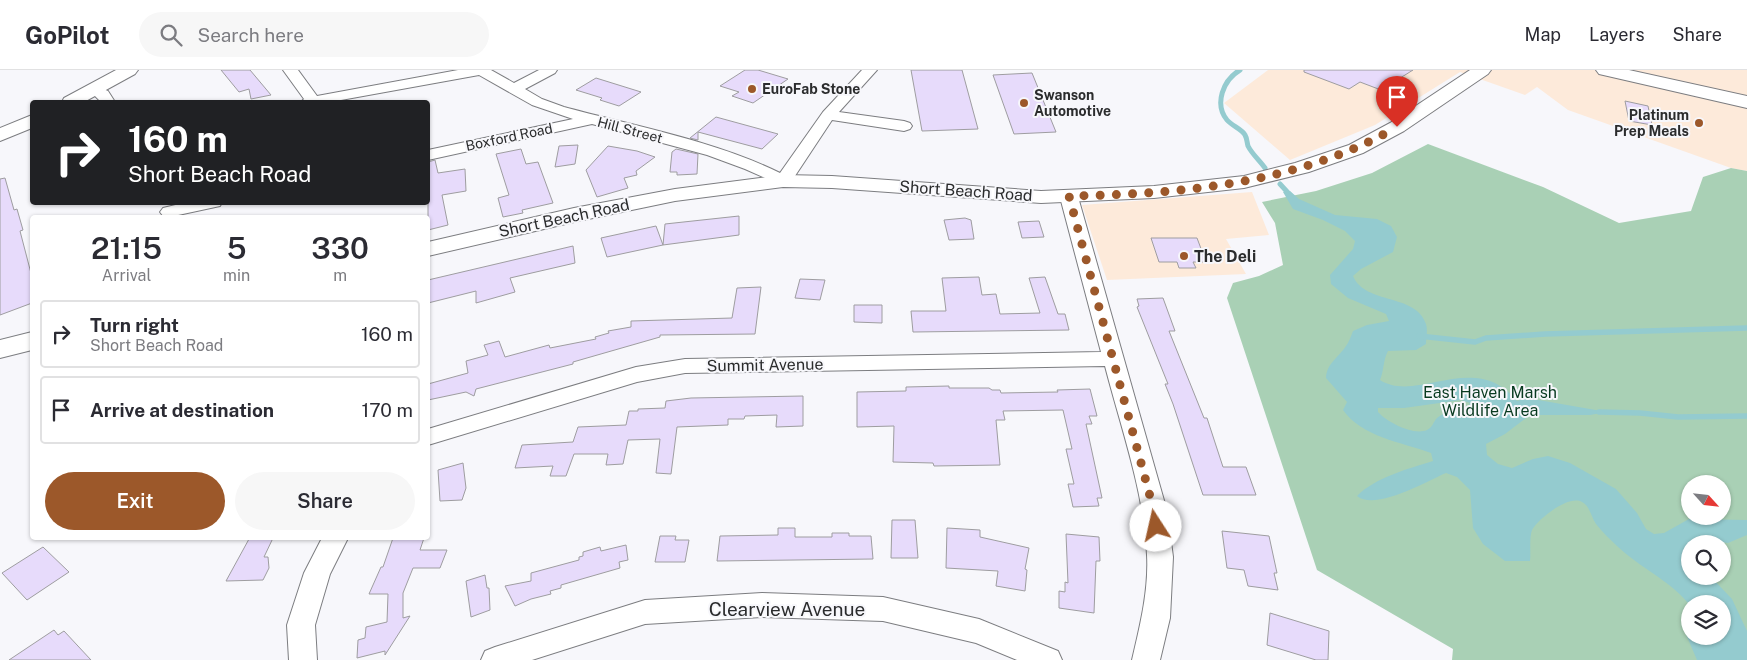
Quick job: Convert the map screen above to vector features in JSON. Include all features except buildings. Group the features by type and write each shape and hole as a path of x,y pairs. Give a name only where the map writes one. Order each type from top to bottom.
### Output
{"main road":[{"path":"81,100 102,96 130,70"},
{"name":"Short Beach Road","path":"430,249 574,215 675,195 783,181 832,182 1016,195 1069,196 1154,192 1208,187 1270,177 1356,149 1443,98 1482,70"},
{"path":"1605,70 1747,102"},
{"path":"0,135 30,122"},
{"path":"0,349 30,342"}],"street":[{"path":"290,70 308,92 310,100"},
{"path":"322,100 481,70"},
{"name":"Hill Street","path":"481,70 537,102 590,120 712,152 752,165 783,181"},
{"path":"514,89 550,70"},
{"path":"783,181 828,115 870,70"},
{"path":"828,115 904,126"},
{"name":"Boxford Road","path":"430,155 590,120"},
{"path":"1069,196 1154,511 1160,557 1156,618 1146,660"},
{"path":"168,211 199,205"},
{"name":"Summit Avenue","path":"430,435 636,375 685,366 1113,359"},
{"path":"303,660 301,625 317,573 334,540"},
{"name":"Clearview Avenue","path":"495,660 646,612 762,605 883,609 979,631 1048,660"}],"shaded area":[{"path":"1268,70 1747,70 1747,171 1731,168 1568,110 1537,87 1525,95 1460,72 1375,125 1290,160 1224,103"},
{"path":"1252,192 1269,235 1226,239 1246,274 1107,280 1082,205"}],"green space":[{"name":"East Haven Marsh Wildlife Area","path":"1428,144 1543,187 1619,223 1691,211 1703,177 1731,168 1747,171 1747,660 1452,660 1453,649 1317,570 1227,298 1233,283 1259,276 1283,265 1275,223 1262,202 1316,191 1372,173"}],"water":[{"path":"1290,191 1299,199 1335,215 1377,219 1391,226 1397,237 1393,252 1361,269 1353,276 1359,285 1368,291 1402,303 1420,314 1427,326 1426,344 1416,350 1388,351 1380,380 1395,386 1411,386 1465,378 1483,379 1501,386 1517,401 1527,398 1607,412 1590,415 1530,415 1505,434 1486,444 1487,455 1498,464 1512,468 1533,459 1548,456 1570,463 1616,489 1637,513 1646,529 1654,534 1664,533 1681,523 1681,525 1731,525 1731,520 1747,520 1747,535 1731,542 1731,535 1681,535 1681,585 1719,585 1728,595 1681,596 1672,587 1617,546 1598,527 1587,506 1576,500 1562,504 1535,525 1531,533 1530,561 1505,561 1483,544 1473,528 1470,490 1457,477 1446,473 1414,488 1376,500 1366,500 1357,496 1383,479 1433,461 1431,453 1371,433 1351,419 1343,410 1347,402 1326,378 1328,368 1343,350 1353,331 1367,325 1389,321 1386,314 1348,298 1331,284 1330,275 1353,249 1355,241 1345,231 1323,220 1293,209 1283,192","holes":["1461,400 1470,403 1465,407 1440,416 1429,429 1421,431 1408,430 1401,427 1387,420 1378,412 1378,408 1404,408"]},
{"path":"1731,598 1747,631 1747,660 1697,660 1691,645 1731,645"}],"waterway":[{"path":"1240,70 1234,74 1225,86 1222,93 1221,107 1227,120 1244,133 1248,146 1265,168"},
{"path":"1280,184 1291,196"},
{"path":"1419,336 1475,342 1486,338 1545,334 1747,328"},
{"path":"1599,412 1640,413 1678,417 1747,416"}],"place":[{"name":"EuroFab Stone","path":"752,89"},
{"name":"Swanson Automotive","path":"1024,103"},
{"name":"Platinum Prep Meals","path":"1699,123"},
{"name":"The Deli","path":"1184,256"}],"route":[{"path":"1156,526 1154,511 1069,196 1154,192 1208,187 1270,177 1356,149 1397,127"}]}
